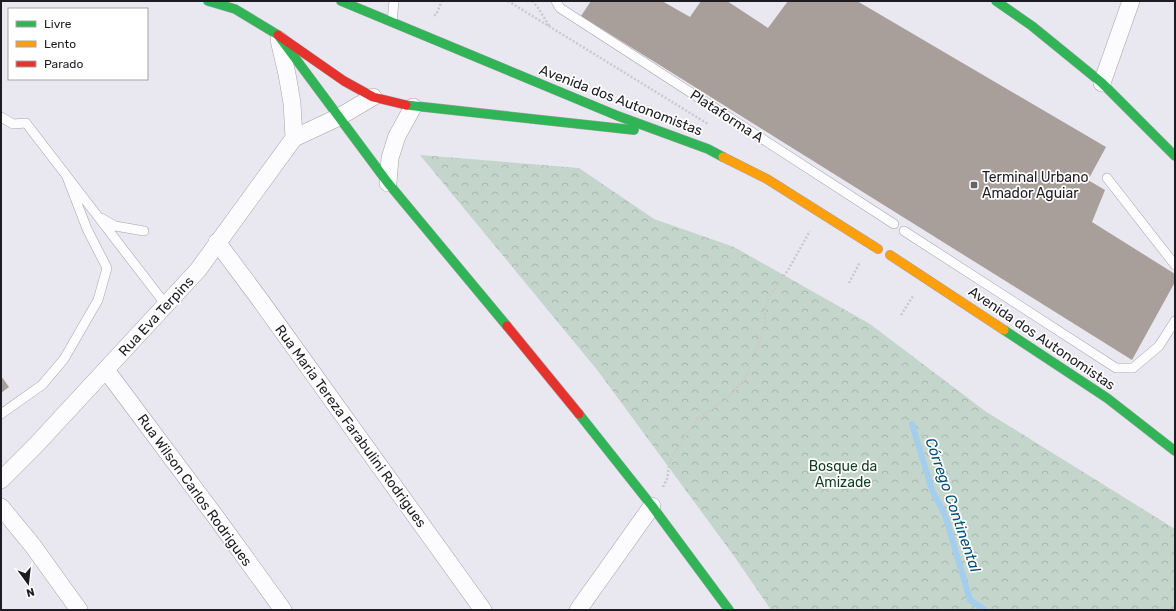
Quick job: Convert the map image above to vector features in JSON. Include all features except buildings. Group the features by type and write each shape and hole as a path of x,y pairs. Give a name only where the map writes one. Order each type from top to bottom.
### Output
{"main road":[{"path":"208,1 235,9 278,35 344,81 372,96 413,107 663,133"},
{"name":"Avenida dos Autonomistas","path":"341,1 610,113 708,148 767,179 878,249"},
{"path":"996,1 1032,26 1102,83 1175,156"},
{"path":"278,35 388,182 558,387 652,506 730,610"},
{"name":"Avenida dos Autonomistas","path":"890,255 1107,398 1175,451"}],"street":[{"path":"1102,83 1131,1"},
{"path":"278,35 292,103 294,138"},
{"name":"Rua Eva Terpins","path":"1,480 36,445 198,270 294,138 339,118 372,96"},
{"path":"388,182 390,158 397,136 413,107"},
{"name":"Rua Maria Tereza Farabulini Rodrigues","path":"217,242 483,610"},
{"name":"Rua Wilson Carlos Rodrigues","path":"106,370 283,610"},
{"path":"578,610 652,506"},
{"path":"1,507 33,546 79,610"}],"lane":[{"path":"392,22 394,1"},
{"name":"Plataforma A","path":"558,5 894,224"},
{"path":"1,117 13,124 26,123 166,305"},
{"path":"1,414 42,385 64,359 98,300 107,268 87,229 67,177"},
{"path":"1107,178 1175,265"},
{"path":"97,215 114,226 144,231"},
{"path":"904,231 1116,368 1133,368 1159,346 1175,321"}],"path":[{"path":"429,12 436,15 442,1"},
{"path":"508,1 709,125"},
{"path":"532,1 550,27"},
{"path":"652,506 662,491 667,479 670,461 696,419 726,400 748,376 764,328 767,300 788,270 812,228 823,214"}],"green space":[{"name":"Bosque da Amizade","path":"420,155 579,168 654,219 734,247 870,324 985,411 1175,529 1175,610 771,610 734,556 598,371"}],"waterway":[{"name":"Córrego Continental","path":"912,424 932,490 945,515 970,600 985,610"}],"traffic: fast":[{"path":"208,1 235,9 278,35 388,183 507,326"},
{"path":"341,1 618,116 708,149 723,157"},
{"path":"996,1 1032,26 1102,83 1175,156"},
{"path":"406,105 634,130"},
{"path":"1004,330 1107,398 1175,451"},
{"path":"579,414 652,506 729,610"}],"traffic: slow":[{"path":"723,157 767,179 878,249"},
{"path":"890,255 1004,330"}],"traffic: jam":[{"path":"278,35 344,81 373,97 406,105"},
{"path":"507,326 579,414"}],"place":[{"name":"Terminal Urbano Amador Aguiar","path":"974,185"}]}
